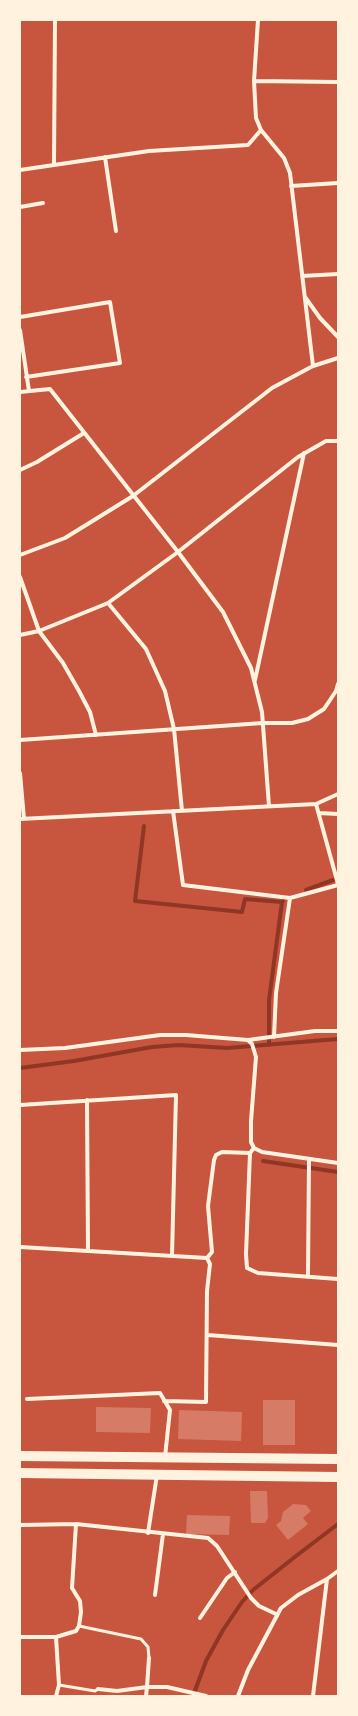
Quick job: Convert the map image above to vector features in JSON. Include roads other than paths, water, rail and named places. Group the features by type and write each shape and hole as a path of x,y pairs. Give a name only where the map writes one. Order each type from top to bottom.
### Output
{"main road":[{"path":"20,1456 338,1459"},
{"path":"20,1473 338,1477"}],"street":[{"path":"54,164 55,20"},
{"path":"258,20 254,81 256,118 261,130 284,158 290,173 313,366"},
{"path":"254,81 338,82"},
{"path":"20,170 150,151 248,145 261,130"},
{"path":"105,157 116,231"},
{"path":"291,186 338,183"},
{"path":"20,207 42,204"},
{"path":"302,276 338,274"},
{"path":"305,297 320,318 338,337"},
{"path":"20,316 110,302 120,363 26,377"},
{"path":"20,330 29,391"},
{"path":"20,555 65,538 132,496 272,388 313,366 338,358"},
{"path":"20,392 50,389 132,496 178,552 223,612 251,668 262,712 269,806"},
{"path":"20,470 37,462 84,433"},
{"path":"20,635 39,631 108,603 178,552 304,453 326,441 338,441"},
{"path":"254,681 304,453"},
{"path":"20,577 39,631 63,663 79,691 90,712 96,735"},
{"path":"108,603 146,649 165,691 174,729 182,811"},
{"path":"20,740 263,723 292,723 308,719 324,709 336,691 338,684"},
{"path":"20,773 22,819 316,804 338,794"},
{"path":"173,811 183,885 290,898 338,885 316,804"},
{"path":"319,813 338,814"},
{"path":"271,1038 290,898"},
{"path":"20,1050 66,1048 160,1035 186,1035 248,1040 315,1031 338,1031"},
{"path":"248,1040 256,1051 251,1121 251,1142 254,1148 262,1152 338,1163"},
{"path":"20,1104 176,1095 172,1256"},
{"path":"87,1100 88,1251"},
{"path":"254,1148 250,1153 246,1254 247,1268 258,1273 338,1279"},
{"path":"207,1258 212,1252 208,1206 214,1160 216,1155 222,1152 250,1153"},
{"path":"308,1276 309,1159"},
{"path":"20,1247 207,1258"},
{"path":"164,1401 206,1402 208,1291 210,1264 207,1258"},
{"path":"208,1335 338,1345"},
{"path":"27,1400 160,1393 170,1410 165,1458"},
{"path":"148,1533 157,1475"},
{"path":"20,1637 56,1637 76,1631 79,1626 81,1612 80,1601 72,1588 76,1524"},
{"path":"20,1525 76,1524 148,1533 208,1538 217,1546 251,1598 259,1606 276,1614"},
{"path":"154,1594 163,1534"},
{"path":"238,1696 248,1670 280,1608 298,1595 338,1571"},
{"path":"200,1618 227,1578 235,1572"},
{"path":"313,1696 326,1579"},
{"path":"56,1637 59,1685 56,1696"},
{"path":"146,1696 149,1658"},
{"path":"98,1689 117,1691 146,1687 167,1687 206,1696"}],"lane":[{"path":"79,1626 141,1639 148,1647 149,1658"},
{"path":"59,1685 95,1691 98,1689"}],"waterway":[{"path":"144,826 135,901 242,912 245,899 282,902"},
{"path":"306,890 333,880"},
{"path":"269,1045 269,1000 283,901"},
{"path":"20,1068 74,1061 152,1047 179,1045 227,1048 338,1039"},
{"path":"263,1161 338,1172"},
{"path":"193,1696 206,1661 223,1630 242,1602 253,1590 338,1524"}]}
